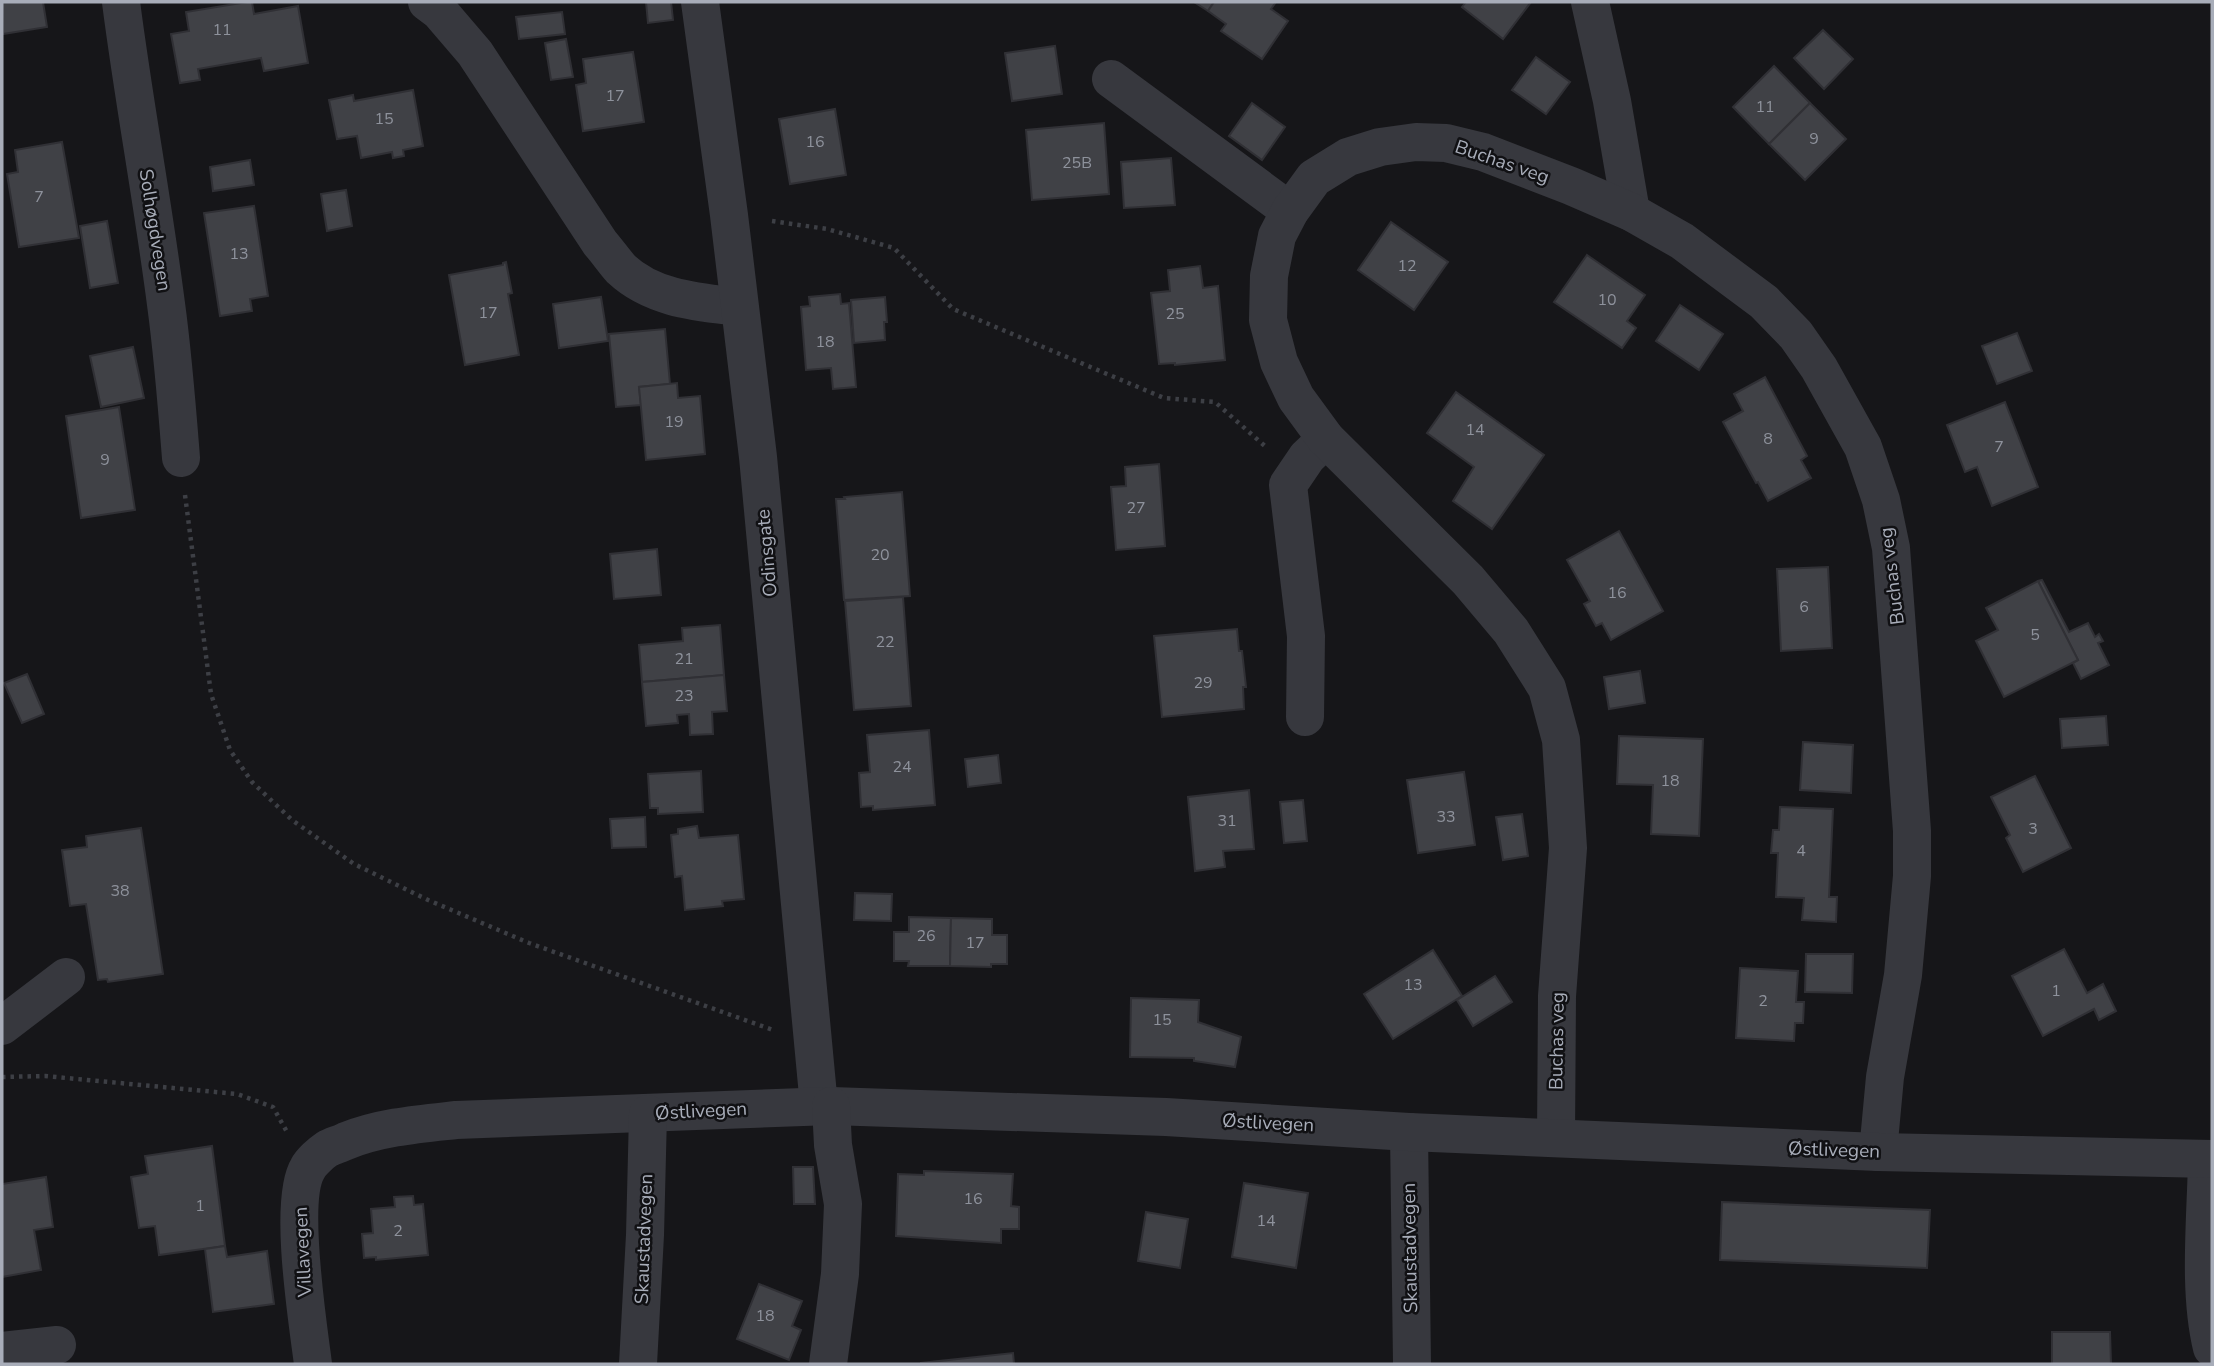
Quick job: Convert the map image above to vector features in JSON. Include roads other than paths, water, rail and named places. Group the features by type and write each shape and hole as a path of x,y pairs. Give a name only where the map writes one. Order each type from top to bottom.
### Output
{"street":[{"name":"Solhøgdvegen","path":"121,2 133,98 166,302 175,373 181,458"},
{"path":"427,2 439,11 475,52 600,243 622,270 658,293 694,302 739,307"},
{"name":"Odinsgate","path":"700,2 729,215 759,471 813,1044 843,1204 840,1274 828,1364"},
{"path":"1590,2 1612,100 1631,212"},
{"path":"1111,79 1290,211"},
{"name":"Buchas veg","path":"1556,1138 1557,996 1568,848 1561,740 1547,688 1511,631 1468,580 1317,448 1279,362 1268,320 1269,276 1277,236 1290,211 1314,178 1348,157 1380,147 1416,142 1446,143 1482,152 1631,212 1682,241 1764,302 1796,335 1825,378 1863,447 1881,500 1891,548 1912,831 1912,876 1904,964 1885,1077 1878,1152"},
{"path":"1305,717 1306,636 1288,485 1317,448"},
{"path":"2,1026 66,977"},
{"name":"Østlivegen","path":"317,1159 355,1138 385,1129 456,1120 825,1105 1166,1117 1409,1132 1878,1152 2210,1159"},
{"name":"Skaustadvegen","path":"638,1364 648,1114"},
{"name":"Skaustadvegen","path":"1409,1132 1412,1364"},
{"name":"Villavegen","path":"313,1364 299,1202 317,1159"},
{"path":"2210,1159 2204,1273 2212,1348"},
{"path":"2,1351 57,1345"}]}
